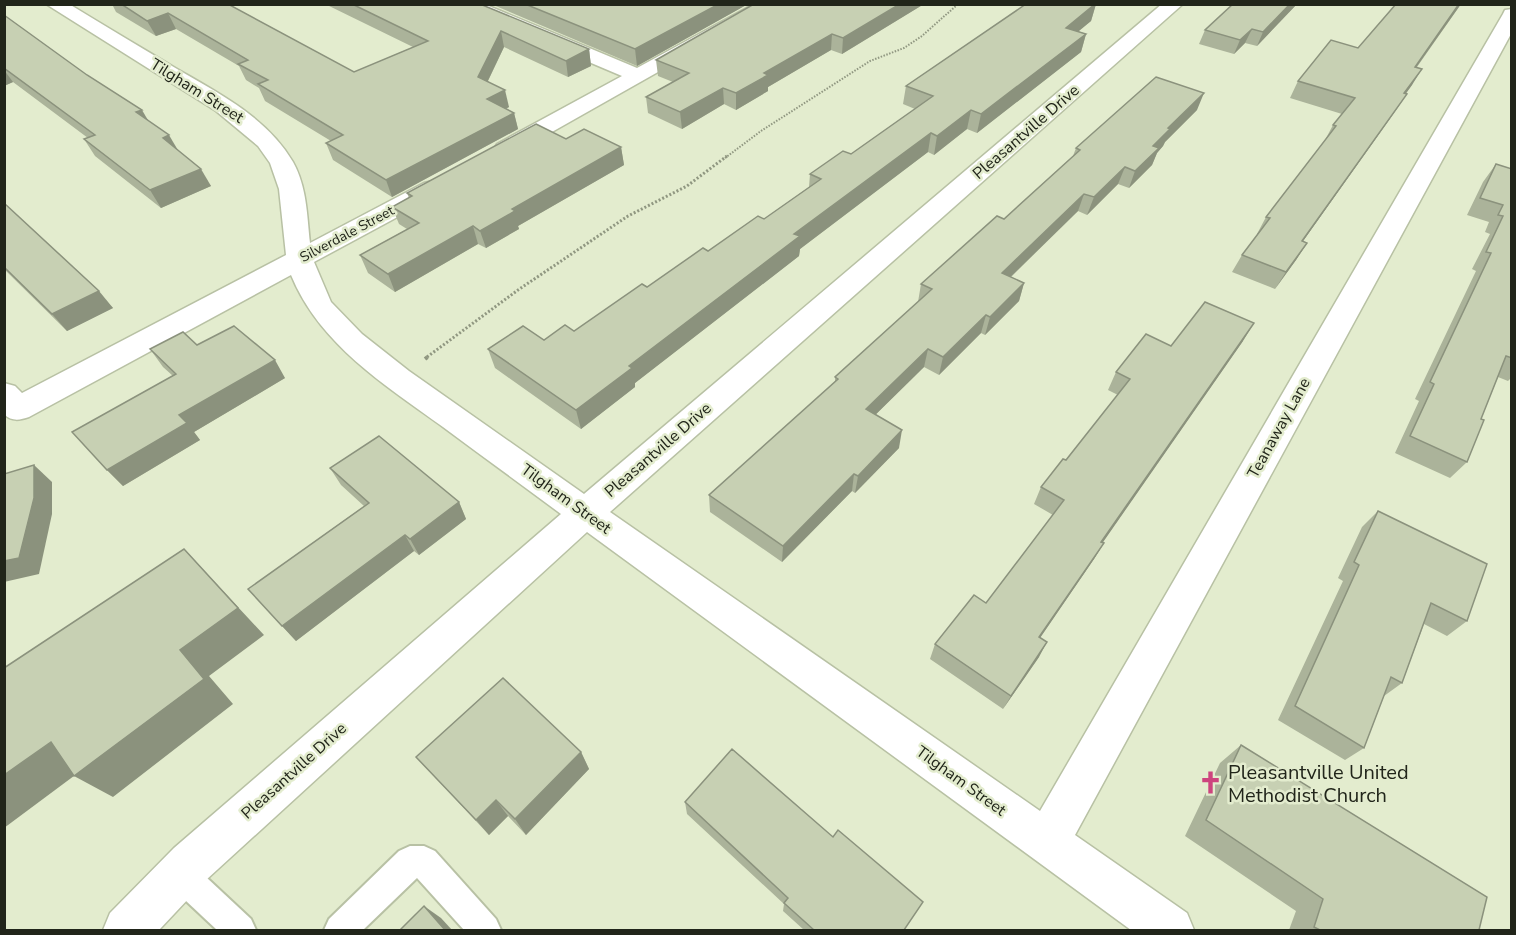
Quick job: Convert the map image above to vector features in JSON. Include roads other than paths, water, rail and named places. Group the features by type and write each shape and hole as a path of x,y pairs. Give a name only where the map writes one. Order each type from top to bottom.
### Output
{"street":[{"name":"Tilgham Street","path":"55,4 251,124 281,162 291,187 300,260 315,298 343,333 398,379 1170,930"},
{"path":"467,4 639,76"},
{"path":"485,160 769,4"},
{"name":"Pleasantville Drive","path":"127,930 180,874 585,513 1174,4"},
{"name":"Teanaway Lane","path":"1047,842 1512,14"},
{"name":"Silverdale Street","path":"11,401 300,260 454,176"}],"lane":[{"path":"340,930 410,862 424,862 484,930"},
{"path":"180,874 240,930"}],"place":[{"name":"Pleasantville United Methodist Church","path":"1210,783"}]}
